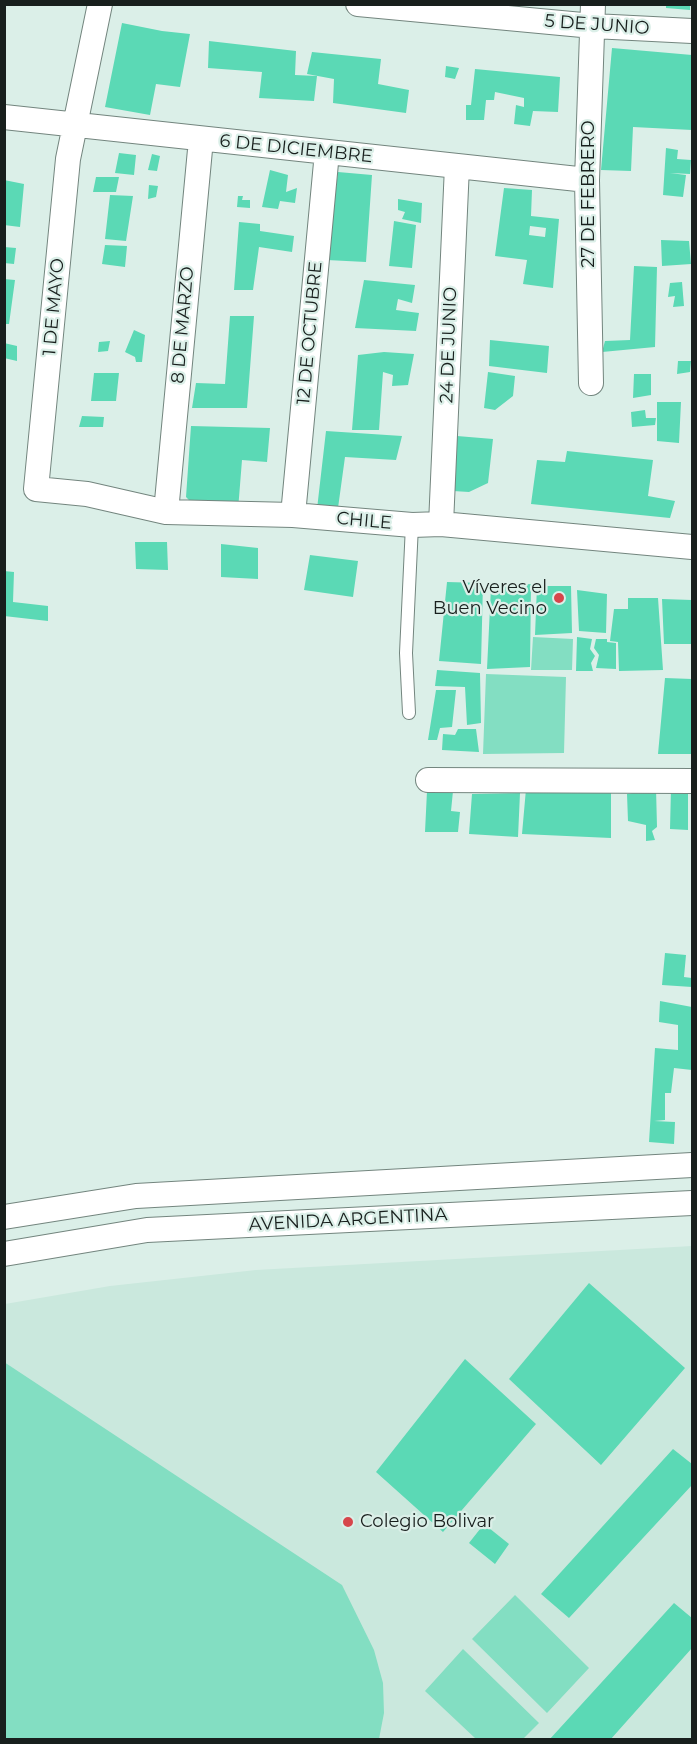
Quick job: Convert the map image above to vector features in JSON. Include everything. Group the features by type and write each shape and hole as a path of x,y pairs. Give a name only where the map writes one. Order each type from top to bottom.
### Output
{"street":[{"path":"76,125 100,4"},
{"name":"5 DE JUNIO","path":"358,4 593,15 693,31"},
{"name":"27 DE FEBRERO","path":"591,383 587,180 593,15"},
{"name":"6 DE DICIEMBRE","path":"4,117 587,180"},
{"name":"1 DE MAYO","path":"36,489 68,159 76,125"},
{"name":"8 DE MARZO","path":"166,512 201,139"},
{"name":"12 DE OCTUBRE","path":"293,514 327,152"},
{"name":"24 DE JUNIO","path":"441,524 457,166"},
{"name":"CHILE","path":"36,489 87,494 166,512 293,514 412,525 441,524 693,547"},
{"path":"428,780 693,781"},
{"name":"AVENIDA ARGENTINA","path":"4,1217 136,1196 693,1165"},
{"name":"AVENIDA ARGENTINA","path":"4,1254 147,1230 693,1203"}],"lane":[{"path":"410,714 406,653 412,525"}],"shaded area":[{"name":"Colegio Bolivar","path":"692,1246 692,1739 5,1740 5,1304 110,1286 256,1270"}],"green space":[{"path":"533,637 573,639 572,670 531,670"},
{"path":"486,674 566,677 564,753 483,754"},
{"path":"4,1362 342,1585 374,1650 383,1683 384,1713 379,1739 5,1739"},
{"path":"515,1595 589,1668 547,1713 472,1639"},
{"path":"463,1649 539,1723 523,1739 476,1739 425,1691"}],"building":[{"path":"666,4 690,4 690,10 666,8"},
{"path":"122,23 190,34 180,87 156,84 150,115 105,107"},
{"path":"209,41 296,51 295,75 317,76 314,101 259,98 262,72 208,68"},
{"path":"612,48 692,55 692,130 633,127 631,171 601,170"},
{"path":"312,52 381,59 378,84 409,90 406,113 333,103 334,79 307,74"},
{"path":"446,66 459,68 455,79 445,77"},
{"path":"475,69 560,77 558,112 533,111 530,126 514,124 516,105 524,107 524,98 495,92 494,100 486,100 484,120 466,120 466,105 471,105"},
{"path":"666,148 678,150 677,159 691,160 690,174 670,173 686,175 683,197 663,195"},
{"path":"119,153 136,155 134,175 115,173"},
{"path":"152,154 160,156 157,171 148,170"},
{"path":"270,170 288,175 286,192 297,188 295,203 280,201 278,209 262,207"},
{"path":"338,172 372,175 366,262 327,260"},
{"path":"96,177 119,177 116,192 93,192"},
{"path":"4,180 24,184 20,227 4,225"},
{"path":"149,185 158,186 156,197 148,199"},
{"path":"504,188 532,190 531,216 559,219 553,288 523,284 527,260 495,256","holes":["530,226 546,228 545,237 529,235"]},
{"path":"110,195 133,196 126,241 105,239"},
{"path":"238,196 243,196 242,200 250,200 250,208 237,207"},
{"path":"398,199 422,203 421,223 402,219 405,212 398,210"},
{"path":"394,221 416,225 412,268 389,266"},
{"path":"239,222 260,224 260,231 294,236 292,252 259,247 253,290 234,290"},
{"path":"661,240 689,241 691,264 662,266"},
{"path":"105,245 127,246 125,267 102,264"},
{"path":"4,247 16,248 14,264 4,263"},
{"path":"634,266 657,267 655,347 602,352 605,341 630,340"},
{"path":"4,279 15,280 9,324 4,324"},
{"path":"364,280 415,285 412,303 398,299 396,310 419,313 416,331 355,328"},
{"path":"682,282 684,306 673,307 675,296 668,297 670,283"},
{"path":"230,316 254,316 247,408 192,408 196,383 225,384"},
{"path":"134,330 145,335 142,362 136,362 135,357 125,352"},
{"path":"490,340 549,346 547,373 489,366"},
{"path":"110,341 108,351 98,352 99,342"},
{"path":"4,343 17,346 17,361 4,358"},
{"path":"384,352 414,354 408,385 392,386 393,375 383,372 379,430 352,430 358,355"},
{"path":"678,361 691,361 690,372 677,374"},
{"path":"488,372 515,376 513,396 495,410 484,408"},
{"path":"94,373 119,373 116,401 91,401"},
{"path":"634,374 651,374 651,395 633,398"},
{"path":"657,402 681,402 679,443 657,441"},
{"path":"645,410 646,418 656,418 655,425 632,427 631,412"},
{"path":"82,416 104,417 103,427 79,427"},
{"path":"191,426 270,428 267,462 242,460 238,510 193,504 186,497"},
{"path":"326,431 402,436 396,460 345,457 338,508 317,509"},
{"path":"457,436 493,439 488,483 469,492 453,491"},
{"path":"567,451 653,460 648,496 675,501 670,518 531,504 537,460 565,462"},
{"path":"135,542 167,542 168,570 136,569"},
{"path":"221,544 258,548 258,579 221,577"},
{"path":"310,555 358,561 353,597 304,590"},
{"path":"4,571 14,572 13,602 48,606 48,621 4,616"},
{"path":"447,582 483,583 481,664 439,661"},
{"path":"531,584 530,667 487,669 491,587"},
{"path":"537,586 571,586 572,633 535,635"},
{"path":"577,590 607,594 606,633 579,631"},
{"path":"628,598 658,598 663,670 619,671 618,642 610,641 614,609 628,609"},
{"path":"662,599 692,600 692,644 664,644"},
{"path":"577,637 592,639 590,649 595,656 591,663 593,671 576,671"},
{"path":"596,639 607,639 607,642 616,643 616,669 596,668 599,655 594,648"},
{"path":"437,670 480,673 481,723 467,725 465,687 435,686"},
{"path":"665,678 692,679 692,754 658,754"},
{"path":"436,690 456,690 452,727 440,728 437,740 428,740"},
{"path":"458,729 476,729 479,752 442,750 443,734 455,735"},
{"path":"656,788 657,827 652,831 655,840 646,841 646,825 628,821 627,794"},
{"path":"671,788 688,790 688,830 670,829"},
{"path":"526,789 611,791 611,838 522,834"},
{"path":"427,791 453,791 451,811 460,812 458,832 425,832"},
{"path":"520,793 518,837 469,834 472,794"},
{"path":"665,953 686,955 684,977 692,978 692,987 662,985"},
{"path":"660,1001 692,1007 692,1070 674,1068 671,1093 665,1093 665,1120 654,1121 675,1122 674,1144 649,1142 655,1048 678,1050 678,1025 659,1022"},
{"path":"589,1283 685,1368 601,1465 509,1379"},
{"path":"465,1359 536,1424 443,1532 376,1472"},
{"path":"673,1449 692,1464 692,1485 569,1618 541,1594"},
{"path":"484,1524 509,1544 495,1564 469,1543"},
{"path":"674,1603 692,1618 692,1648 610,1740 549,1740"}],"place":[{"name":"Víveres el Buen Vecino","path":"559,598"},
{"name":"Colegio Bolivar","path":"348,1522"}]}
